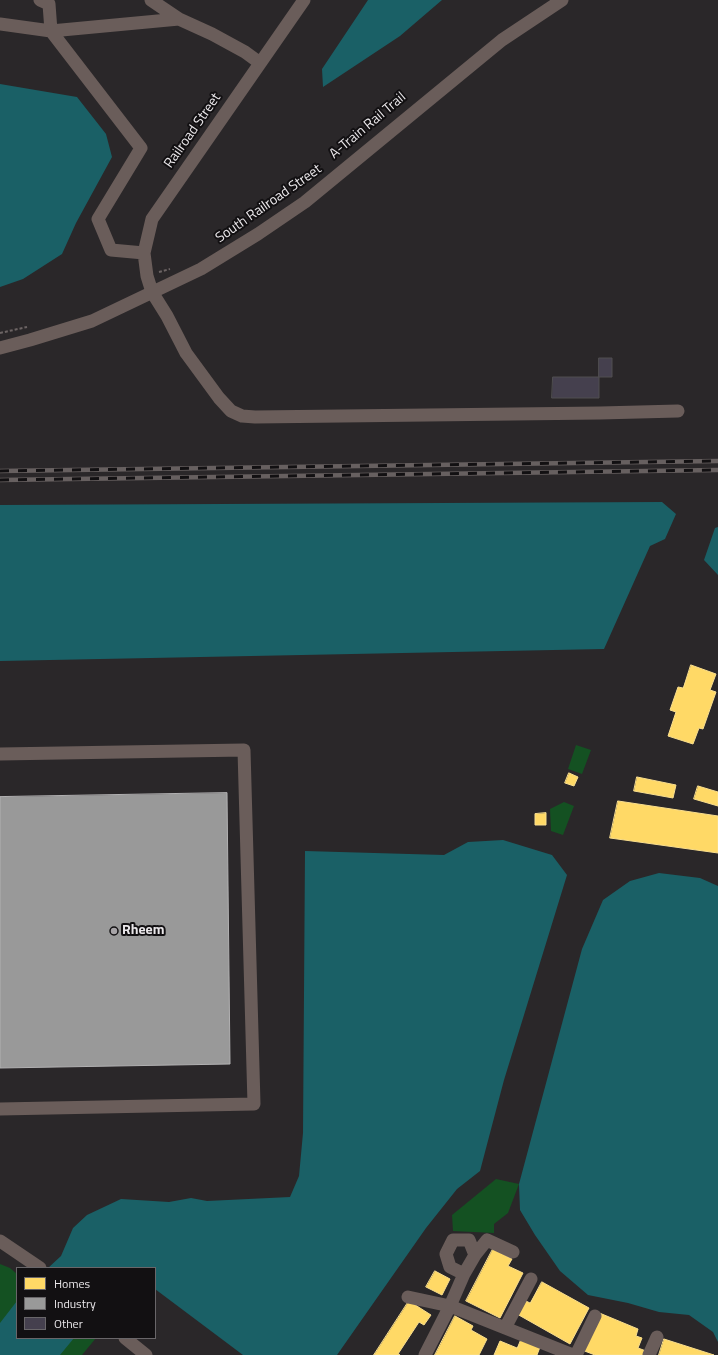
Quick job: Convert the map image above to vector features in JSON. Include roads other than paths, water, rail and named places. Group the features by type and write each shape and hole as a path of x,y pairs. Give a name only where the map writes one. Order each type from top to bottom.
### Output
{"street":[{"path":"40,0 49,4 51,31 141,148 98,219 111,250 144,253"},
{"path":"151,0 179,19 225,41 260,63"},
{"name":"South Railroad Street","path":"0,348 92,321 201,269 258,234 305,202 502,40 562,0"},
{"name":"Railroad Street","path":"301,1 260,63 152,218 144,253 147,276 152,292 167,316 186,353 231,412 242,416 678,411"},
{"path":"0,24 51,31 179,19"},
{"path":"0,754 244,750 254,1104 0,1108"},
{"path":"464,1274 450,1267 446,1254 453,1240 469,1240 475,1255"},
{"path":"425,1355 450,1306 464,1274 475,1255 487,1240 513,1252"},
{"path":"0,1241 39,1267"},
{"path":"505,1328 532,1278"},
{"path":"408,1298 450,1306 505,1328 542,1349 574,1355 595,1316"},
{"path":"650,1355 657,1337"},
{"path":"126,1339 146,1355"}],"water":[{"path":"368,0 442,0 400,36 323,87 322,69"},
{"path":"0,84 77,97 106,134 112,157 76,223 62,254 23,279 0,287"},
{"path":"662,502 676,514 665,539 650,546 604,649 0,661 0,505"},
{"path":"718,527 718,575 704,560 715,528"},
{"path":"503,840 552,855 567,875 504,1080 480,1171 457,1189 426,1228 337,1355 243,1355 156,1290 156,1267 49,1267 61,1256 73,1228 87,1215 121,1199 169,1202 191,1198 207,1201 290,1197 299,1176 303,1133 305,851 444,855 468,842"},
{"path":"659,873 700,878 718,886 718,1342 713,1332 689,1315 659,1312 628,1303 588,1295 560,1271 520,1210 519,1184 582,949 603,900 630,881"},
{"path":"16,1302 16,1339 73,1339 60,1355 0,1355 0,1323"}],"railway":[{"path":"0,471 718,461"},
{"path":"0,480 718,470"}],"place":[{"name":"Rheem","path":"114,931"}]}
